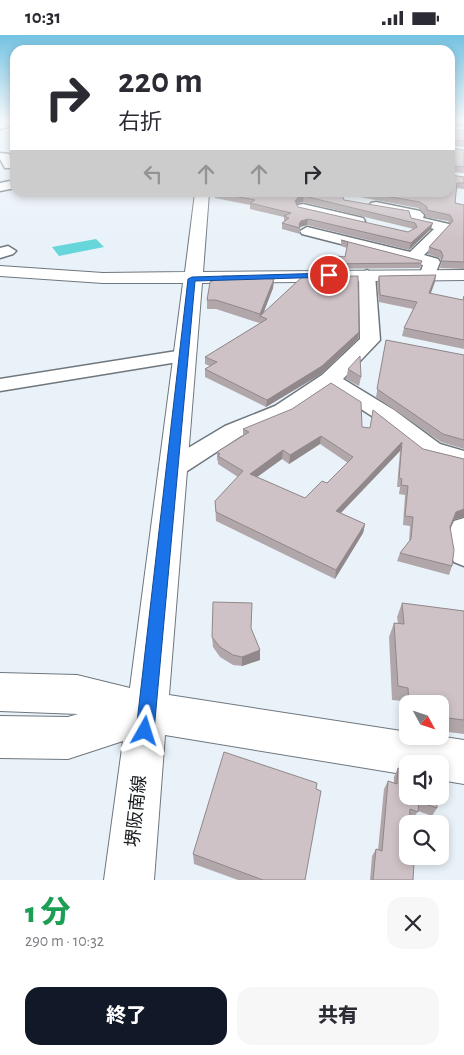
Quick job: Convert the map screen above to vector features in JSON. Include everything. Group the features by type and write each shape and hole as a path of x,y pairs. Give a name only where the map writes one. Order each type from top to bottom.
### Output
{"main road":[{"name":"堺阪南線","path":"129,880 183,356 202,197"},
{"path":"0,271 103,278 192,279 428,273 464,275"},
{"path":"0,692 77,694 147,712 464,762"},
{"path":"0,737 68,737 147,712"}],"street":[{"path":"7,159 9,166"},
{"path":"358,203 415,214 417,215 414,219 444,227 414,257"},
{"path":"303,207 369,224"},
{"path":"386,251 420,221"},
{"path":"307,231 432,262 428,273"},
{"path":"172,469 233,431 282,411 330,380 370,340 379,339 367,275"},
{"path":"0,385 183,356"},
{"path":"330,380 386,415 431,450 464,459"},
{"path":"464,529 464,554"}],"water":[{"path":"96,239 104,247 59,256 52,247"}],"building":[{"path":"455,159 464,159 464,167 455,166"},
{"path":"455,176 464,177 464,183 457,183 455,203 464,205 464,262 441,261 443,256 441,251 429,247 453,221 450,215 427,210 427,207 420,202 391,197 455,197"},
{"path":"239,197 298,197 295,201 298,207 408,232 417,227 415,223 308,197 343,197 344,200 409,211 411,218 433,223 411,243 308,219 301,221 299,224 300,228 282,223 289,218 284,216 291,213 250,203 255,200"},
{"path":"341,240 422,261 421,263 317,264 326,255 345,257 348,242"},
{"path":"436,275 429,293 463,300 464,296 464,340 404,328 417,302 380,295 379,276"},
{"path":"223,276 274,279 260,314 216,300 207,300 210,282"},
{"path":"358,276 359,332 322,366 267,400 205,369 217,362 205,357 267,319 260,316 302,277"},
{"path":"386,340 464,355 464,440 443,434 377,389"},
{"path":"360,356 361,377 348,369"},
{"path":"331,383 361,402 362,427 370,428 373,410 423,449 464,459 464,509 456,512 450,527 454,550 452,566 400,553 411,539 413,517 405,516 408,486 401,485 402,479 399,478 402,442 336,511 365,524 336,570 216,512 215,501 243,471 218,456 220,454 217,452 249,432 243,429 292,409","holes":["321,436 353,457 327,483 322,481 305,498 250,474 283,450 290,455"]},
{"path":"213,602 252,603 251,628 260,650 242,657 233,655 220,647 212,637"},
{"path":"402,603 464,611 464,720 449,718 449,695 408,695 408,688 398,686 394,623 404,624"},
{"path":"224,752 317,783 316,789 321,791 305,880 263,880 193,854"},
{"path":"398,768 399,805 419,805 418,812 410,809 410,815 399,815 399,865 414,865 413,880 373,880 376,849 382,851 388,781 397,784"}],"route":[{"path":"145,731 192,279 329,275"}]}
